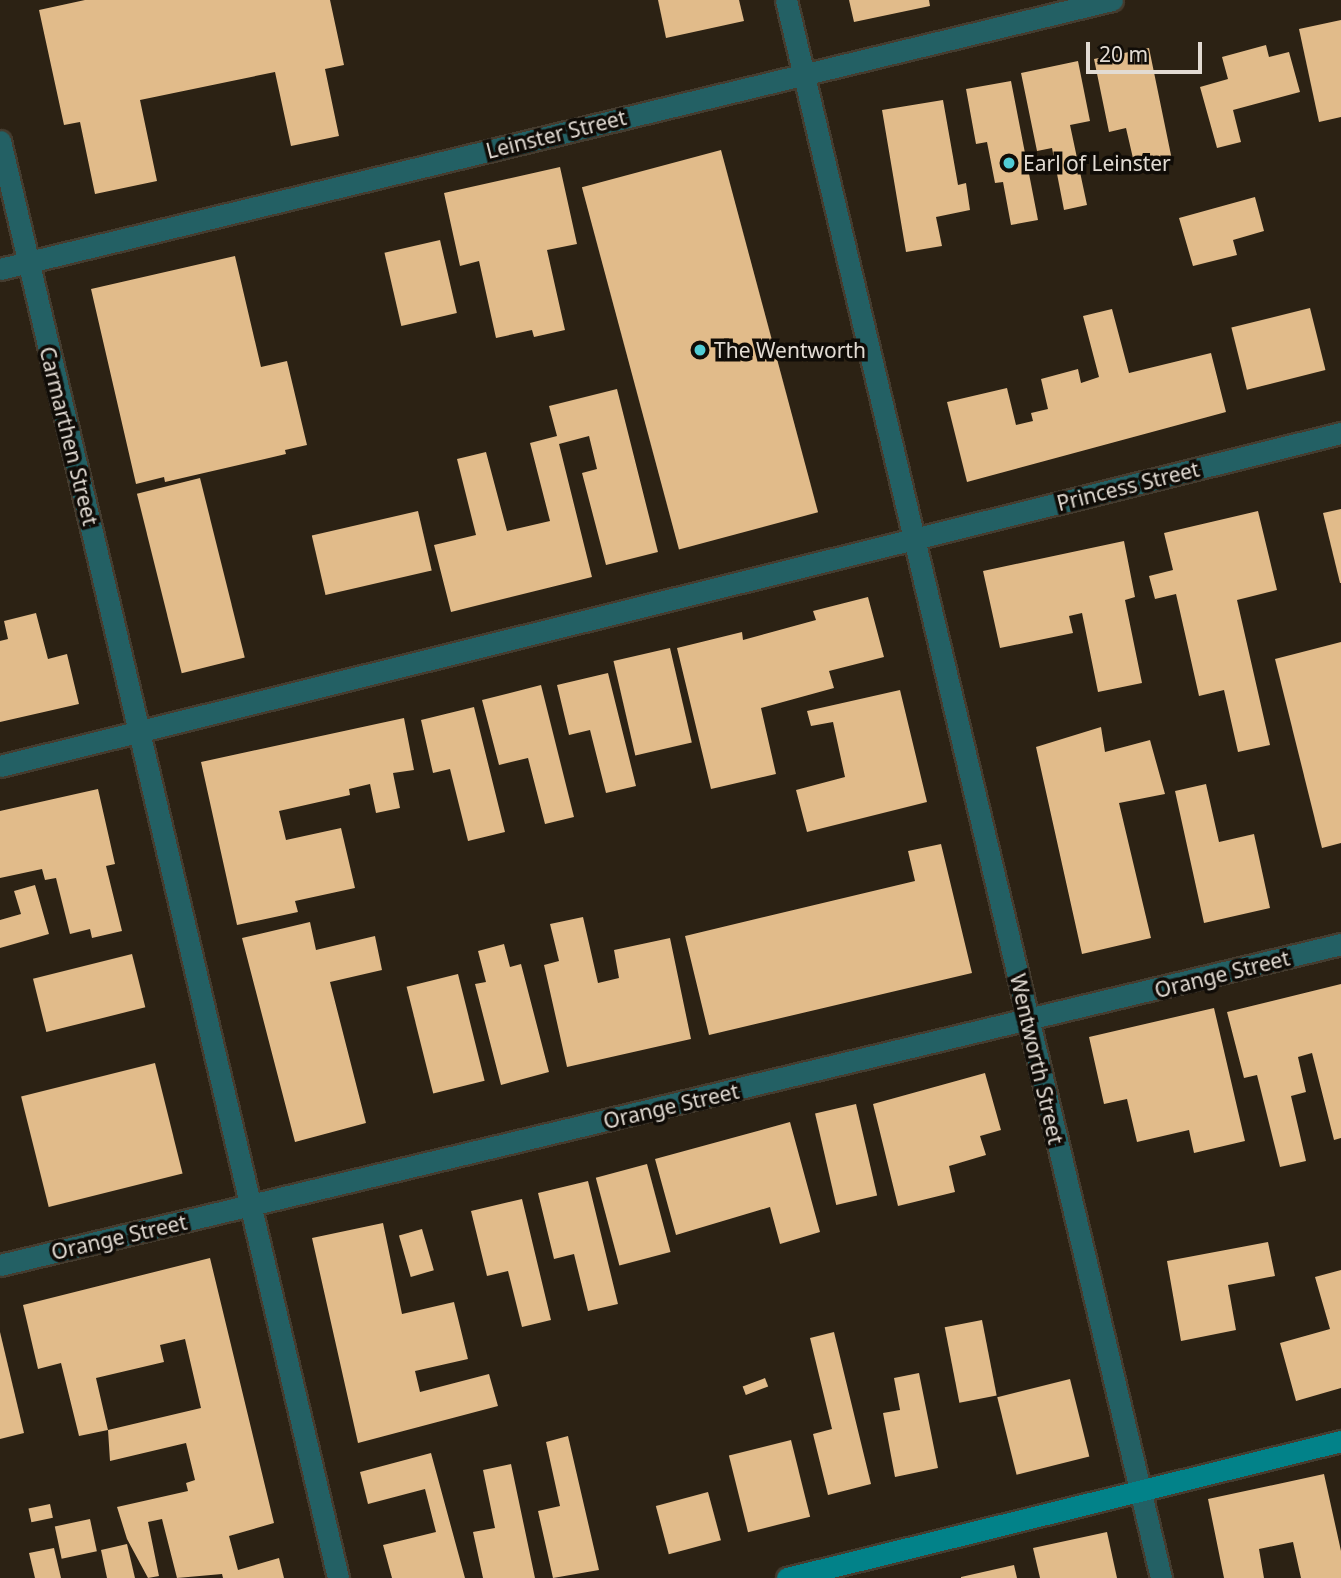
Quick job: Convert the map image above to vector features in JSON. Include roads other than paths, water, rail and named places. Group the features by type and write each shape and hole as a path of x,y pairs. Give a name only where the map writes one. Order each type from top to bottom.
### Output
{"street":[{"name":"Wentworth Street","path":"786,0 1161,1578"},
{"name":"Leinster Street","path":"0,269 1112,0"},
{"name":"Carmarthen Street","path":"0,141 26,262 142,731 338,1578"},
{"name":"Princess Street","path":"0,766 1341,433"},
{"name":"Orange Street","path":"0,1265 1028,1022 1341,944"},
{"path":"787,1578 1341,1441"}],"place":[{"name":"Earl of Leinster","path":"1009,163"},
{"name":"The Wentworth","path":"700,350"}]}
